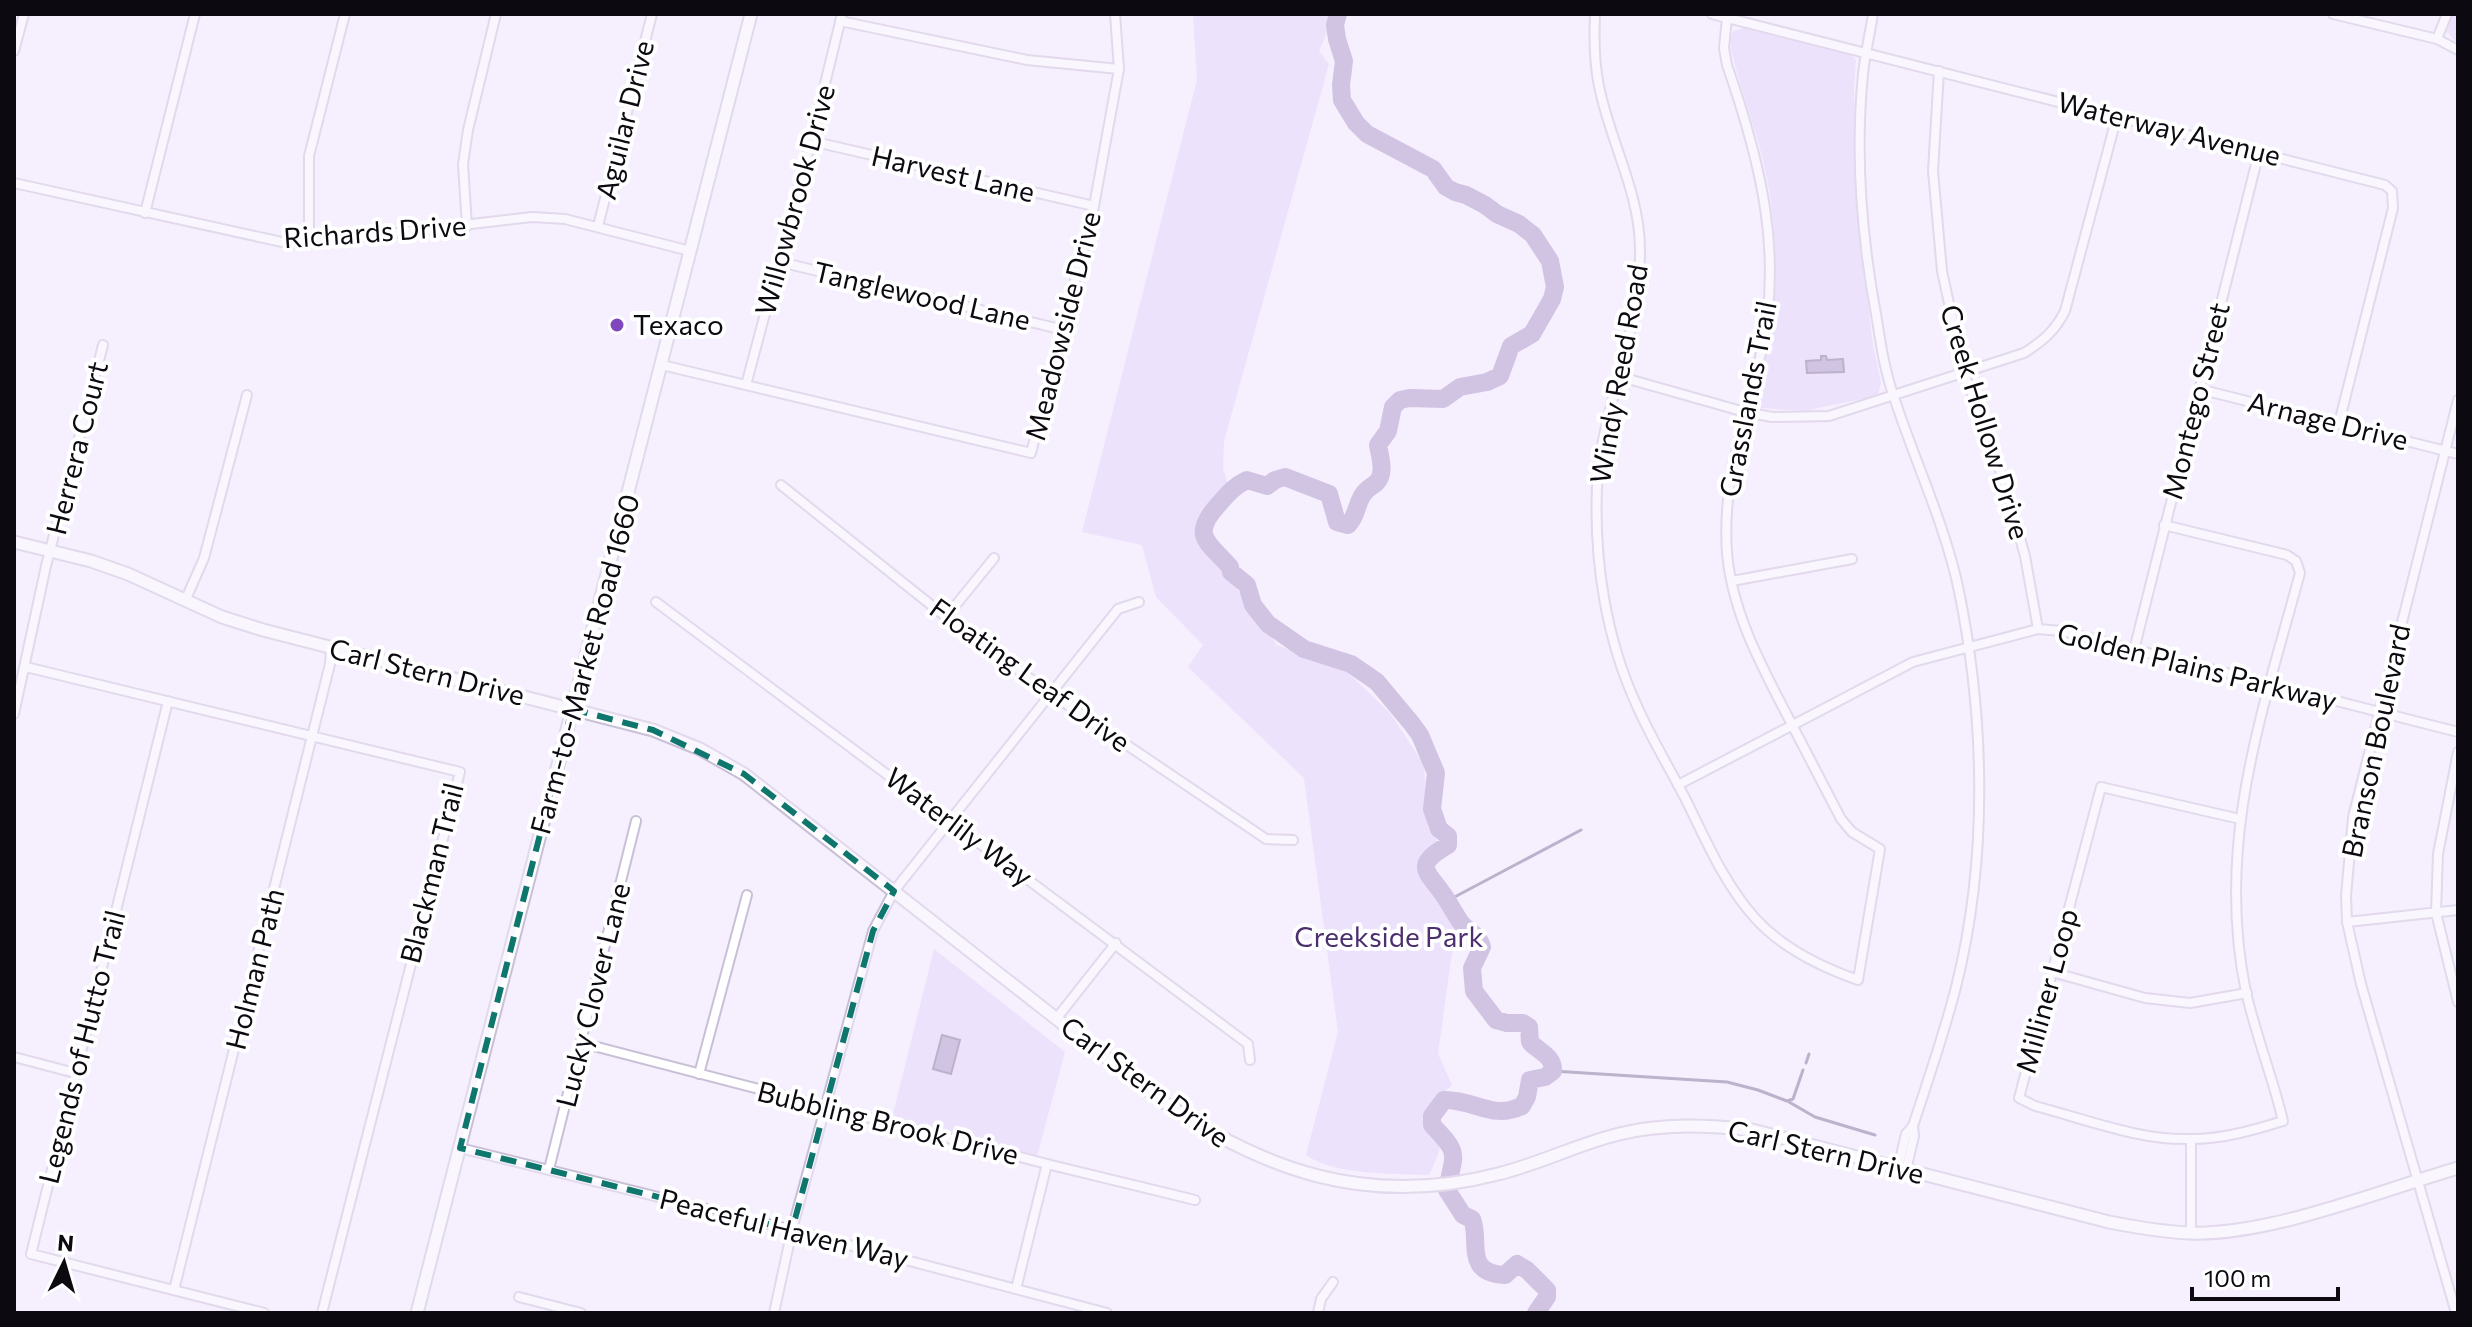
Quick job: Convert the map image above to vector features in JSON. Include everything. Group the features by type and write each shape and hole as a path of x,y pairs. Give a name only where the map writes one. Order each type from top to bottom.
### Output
{"street":[{"path":"14,51 24,14"},
{"path":"145,213 195,14"},
{"path":"309,243 309,156 345,14"},
{"path":"467,226 463,164 468,130 496,14"},
{"name":"Aguilar Drive","path":"598,226 652,14"},
{"name":"Farm-to-Market Road 1660","path":"417,1313 751,14"},
{"name":"Meadowside Drive","path":"662,365 1031,453 1094,206 1119,69 1115,14"},
{"name":"Windy Reed Road","path":"1595,14 1599,87 1631,189 1640,247 1640,285 1597,485 1597,525 1604,595 1618,653 1637,706 1730,883 1755,918 1785,944 1836,972 1858,980"},
{"name":"Waterway Avenue","path":"1712,14 2385,185 2392,191 2393,208 2339,423"},
{"path":"1873,14 1863,73 1861,141 1864,242 1893,397 1941,523 1959,591 1979,762 1978,818 1968,925 1956,986 1913,1126 1906,1134 1902,1169"},
{"path":"2333,14 2437,39 2458,50"},
{"path":"2437,39 2447,14"},
{"path":"841,17 1027,60 1119,69"},
{"name":"Willowbrook Drive","path":"746,385 841,17"},
{"name":"Grasslands Trail","path":"1727,18 1724,48 1727,65 1758,163 1770,247 1767,320 1760,361 1734,450 1727,554 1740,611 1757,656 1841,819 1852,832 1880,849 1858,980"},
{"name":"Creek Hollow Drive","path":"1939,71 1933,171 1942,271 1964,373 2009,498 2031,579 2038,629"},
{"path":"1621,377 1745,412 1797,418 1829,416 2024,353 2043,342 2057,328 2065,311 2117,116"},
{"name":"Harvest Lane","path":"811,141 1094,206"},
{"name":"Montego Street","path":"2134,650 2259,152"},
{"name":"Richards Drive","path":"14,183 256,237 309,243 532,217 565,219 598,226 690,251"},
{"name":"Tanglewood Lane","path":"780,262 1064,330"},
{"name":"Herrera Court","path":"14,714 50,551 103,345"},
{"name":"Arnage Drive","path":"2199,389 2458,454"},
{"path":"185,601 204,558 247,395"},
{"name":"Branson Boulevard","path":"2456,1313 2361,984 2347,922 2348,855 2353,817 2458,400"},
{"name":"Floating Leaf Drive","path":"781,485 946,617 1050,693 1266,839 1293,840"},
{"name":"Milliner Loop","path":"2164,525 2287,555 2296,561 2300,573 2247,772 2235,881 2239,941 2247,993 2283,1121 2236,1134 2191,1140 2141,1134 2035,1106 2019,1098 2101,787 2240,819"},
{"name":"Carl Stern Drive","path":"14,542 91,561 128,574 185,601 263,630 653,730 700,749 744,774 1201,1129 1300,1173 1367,1185 1411,1186 1496,1175 1617,1135 1681,1125 1728,1127 1752,1130 2109,1222 2191,1233 2248,1228 2295,1217 2458,1168"},
{"path":"946,617 994,558"},
{"path":"1732,581 1852,559"},
{"name":"Waterlily Way","path":"656,602 1248,1044 1250,1060"},
{"path":"774,1313 792,1230 873,931 894,891 1050,693 1118,609 1139,602"},
{"name":"Golden Plains Parkway","path":"1678,785 1913,662 2038,629 2062,631 2458,732"},
{"name":"Holman Path","path":"174,1290 312,738 330,664 331,647"},
{"name":"Blackman Trail","path":"26,667 460,772 322,1313"},
{"name":"Legends of Hutto Trail","path":"168,701 31,1254 264,1313"},
{"path":"2458,752 2438,854 2436,913 2458,1002"},
{"name":"Lucky Clover Lane","path":"549,1169 636,821"},
{"path":"699,1074 747,895"},
{"path":"2347,922 2458,910"},
{"path":"1056,1019 1116,943"},
{"path":"2052,972 2160,1000 2190,1003 2247,993"},
{"name":"Bubbling Brook Drive","path":"582,1043 1195,1200"},
{"path":"14,1057 75,1073"},
{"path":"2191,1140 2191,1233"},
{"name":"Peaceful Haven Way","path":"460,1148 792,1230 1107,1313"},
{"path":"1016,1289 1047,1164"},
{"path":"1318,1313 1321,1299 1333,1282"},
{"path":"519,1297 581,1313"}],"highlighted area":[{"path":"572,709 653,730 744,774 894,891 873,931 792,1230 460,1148"}],"green space":[{"name":"Creekside Park","path":"1193,14 1335,14 1319,51 1329,64 1224,441 1223,469 1228,484 1195,530 1277,645 1347,672 1390,713 1424,765 1428,827 1437,840 1419,862 1424,882 1438,896 1456,923 1438,1054 1452,1085 1436,1099 1426,1122 1440,1147 1429,1175 1349,1170 1318,1162 1306,1155 1338,1032 1304,778 1188,667 1203,645 1156,597 1142,545 1082,532 1197,80"},
{"path":"2452,14 2458,14 2458,44 2447,32"},
{"path":"1744,28 1851,55 1856,60 1858,223 1873,345 1881,383 1878,394 1872,397 1803,411 1761,408 1756,399 1771,317 1775,262 1772,207 1764,163 1731,49 1730,37 1734,31"},
{"path":"934,949 1065,1052 1037,1156 892,1118"}],"shaded area":[{"path":"1821,356 1826,356 1827,360 1843,359 1844,372 1807,373 1806,361 1821,360"},
{"path":"942,1035 960,1040 951,1074 933,1069"}],"waterway":[{"path":"1338,14 1335,25 1344,61 1342,100 1356,123 1367,134 1433,169 1446,187 1485,205 1533,235 1550,261 1555,287 1552,299 1532,334 1511,346 1500,376 1460,387 1443,399 1410,398 1400,400 1393,407 1388,431 1378,445 1381,475 1360,500 1348,525 1337,522 1329,494 1285,477 1267,486 1247,480 1238,485 1210,516 1204,532 1209,545 1231,572 1247,585 1253,605 1268,624 1304,649 1351,664 1377,682 1420,735 1436,773 1432,809 1439,829 1448,836 1448,845 1430,859 1426,870 1462,924 1481,943 1472,968 1474,991 1496,1020 1523,1023 1529,1027 1530,1042 1549,1058 1553,1066 1553,1071 1545,1077 1530,1080 1522,1106 1501,1111 1444,1100 1432,1116 1432,1125 1448,1142 1453,1154 1447,1190 1463,1215 1472,1219 1478,1262 1492,1273 1505,1275 1517,1264 1527,1270 1547,1290 1547,1297 1536,1313"},
{"path":"1447,901 1581,830"},
{"path":"1806,1063 1809,1054"},
{"path":"1553,1071 1727,1082 1787,1101 1793,1099 1803,1070"},
{"path":"1789,1102 1815,1117 1875,1135"}],"place":[{"name":"Texaco","path":"617,325"}]}
